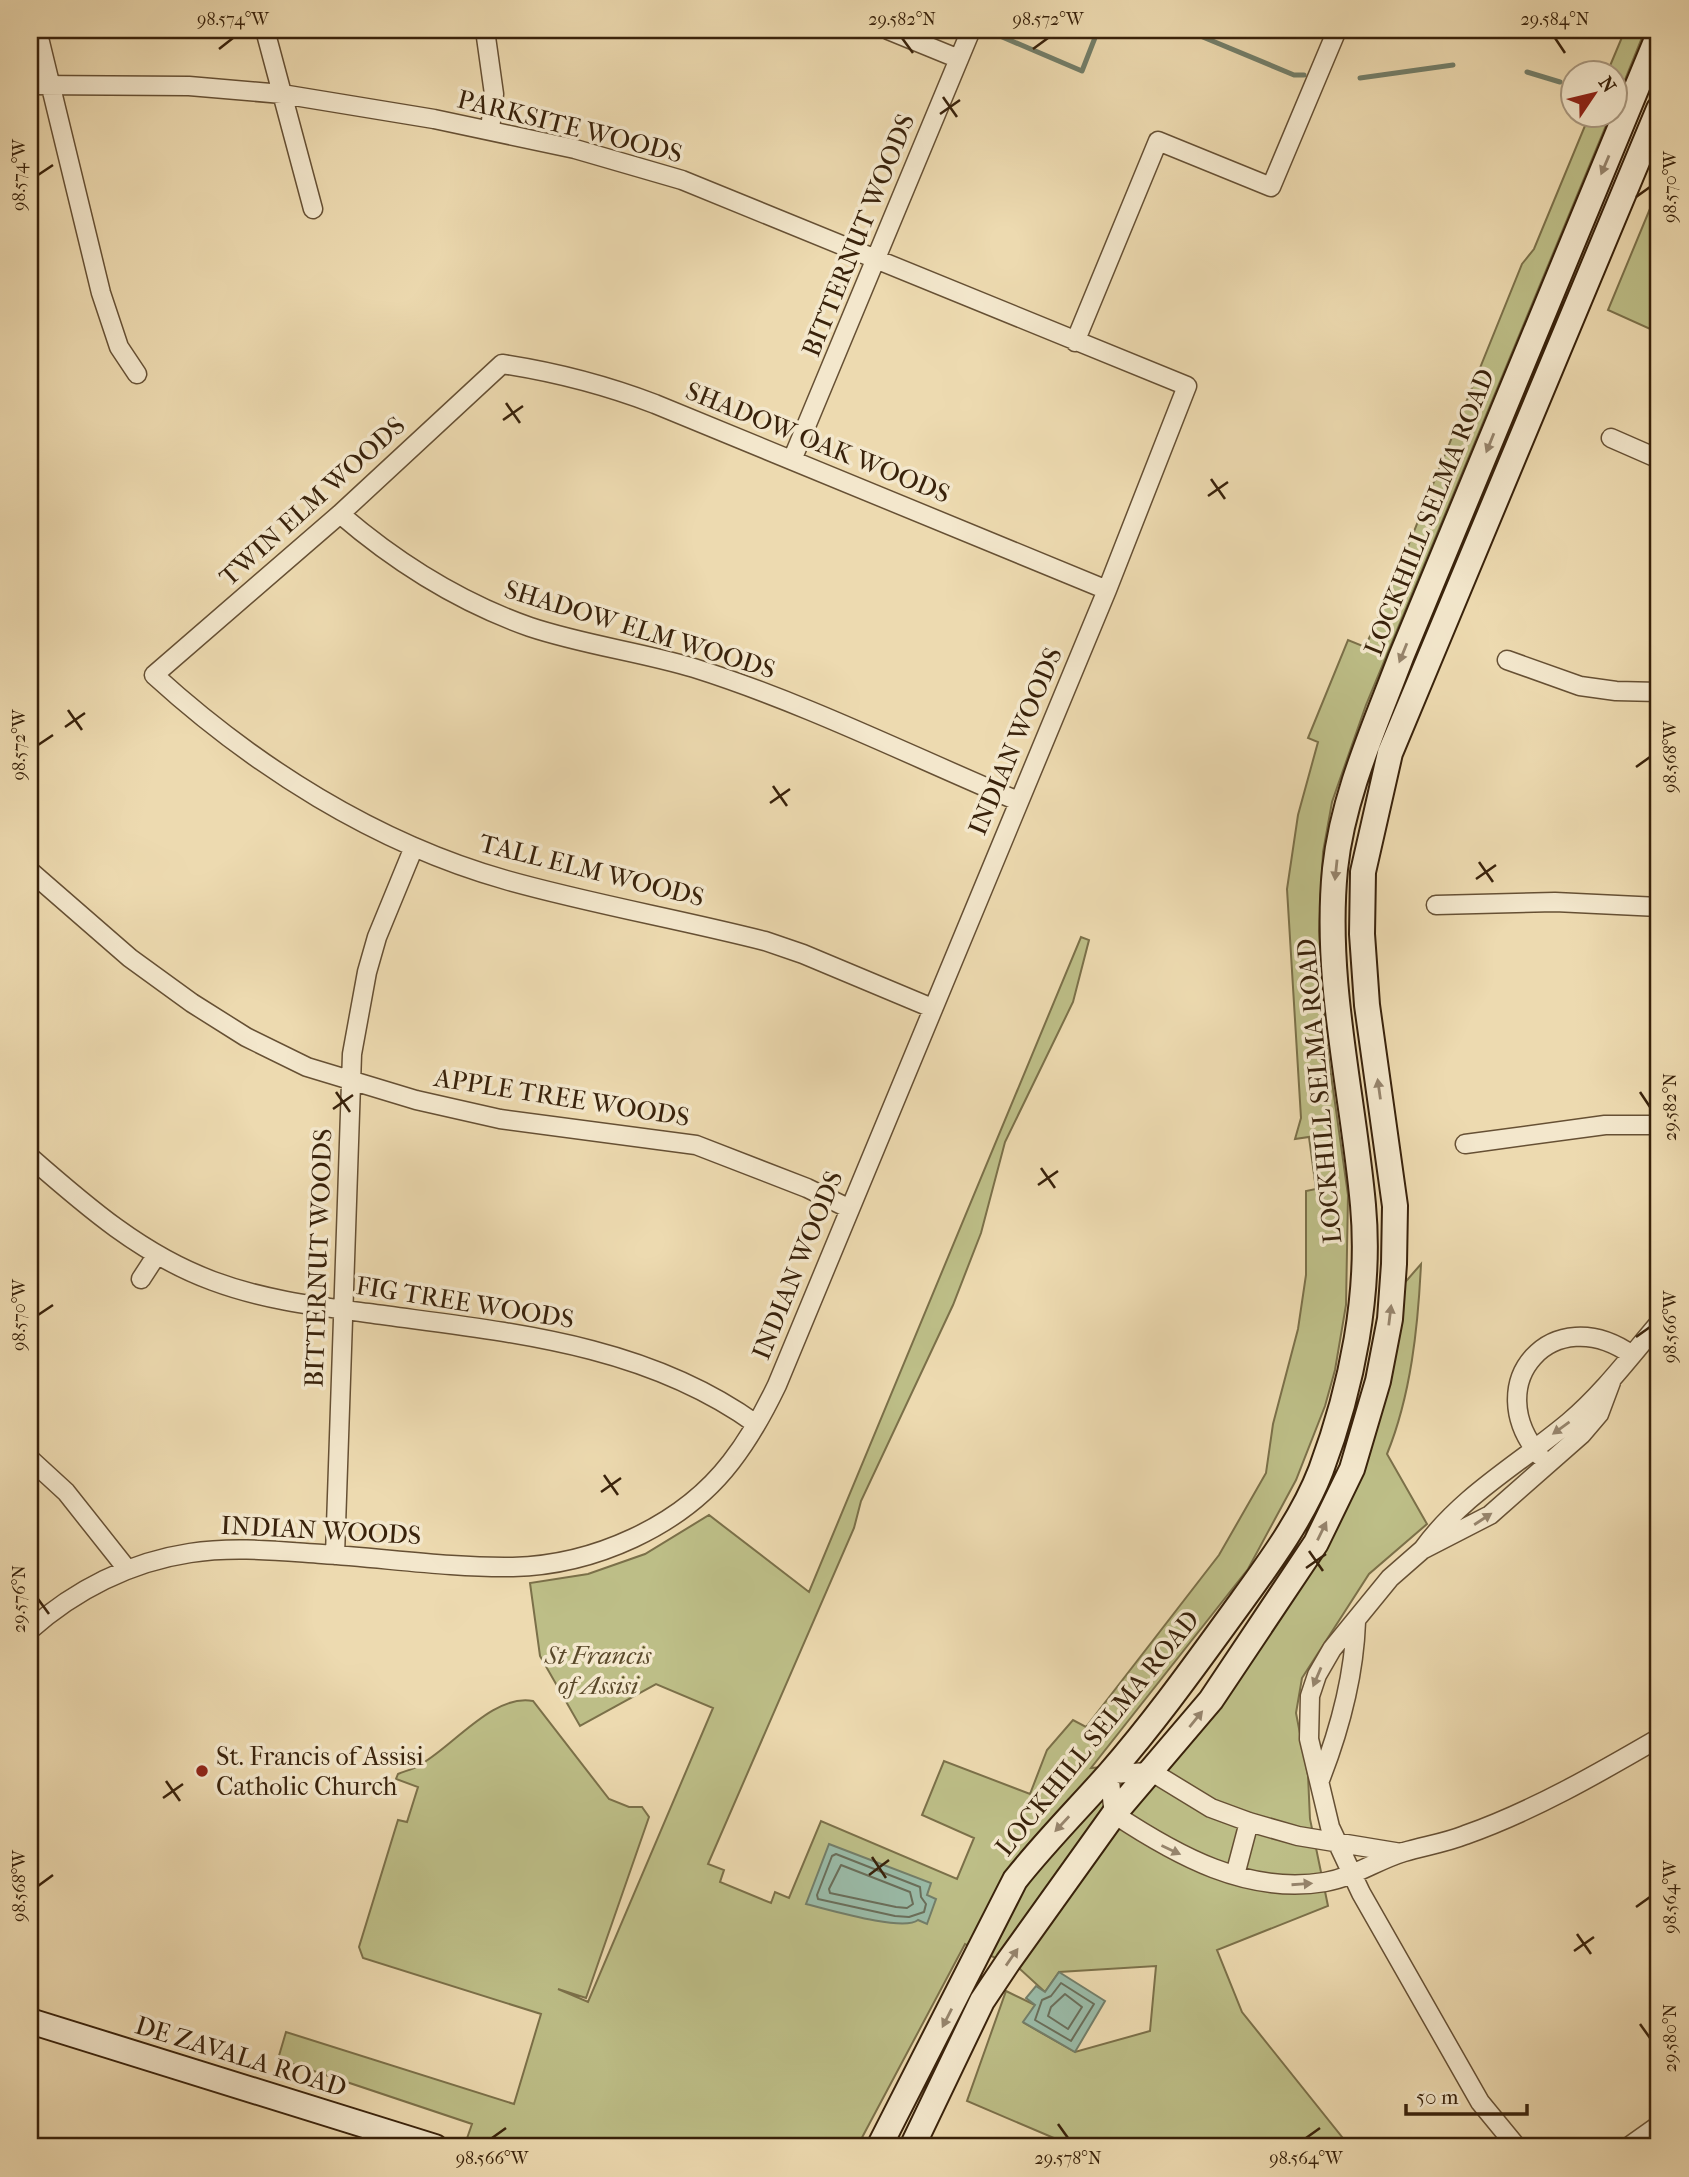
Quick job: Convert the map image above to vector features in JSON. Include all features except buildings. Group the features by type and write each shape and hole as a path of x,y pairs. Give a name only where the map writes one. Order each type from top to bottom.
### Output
{"main road":[{"name":"LOCKHILL SELMA ROAD","path":"879,2147 1015,1880 1041,1846 1109,1774 1191,1671 1265,1568 1320,1472 1353,1356 1362,1303 1364,1256 1363,1206 1338,1007 1333,931 1335,868 1364,751 1659,34"},
{"path":"912,2147 982,2001 1114,1814 1211,1700 1297,1574 1352,1469 1368,1419 1390,1319 1395,1206 1367,1005 1362,934 1363,872 1390,753 1659,109"},
{"name":"DE ZAVALA ROAD","path":"30,2021 435,2147"}],"street":[{"path":"34,30 50,84 101,293 119,347 137,374"},
{"path":"265,30 313,209"},
{"path":"485,30 494,94 490,130"},
{"path":"888,30 959,59"},
{"name":"BITTERNUT WOODS","path":"792,460 971,30"},
{"path":"1075,342 1158,141 1271,187 1337,30"},
{"name":"PARKSITE WOODS","path":"30,85 189,86 282,94 490,130 640,166 878,258 1075,342 1187,386"},
{"name":"SHADOW OAK WOODS","path":"502,364 554,372 606,385 1107,590"},
{"name":"TWIN ELM WOODS","path":"154,675 340,514 502,364"},
{"name":"INDIAN WOODS","path":"30,1630 71,1597 127,1569 179,1555 223,1550 514,1567 575,1559 604,1550 660,1523 686,1506 731,1463 777,1385 848,1208 1107,590 1187,386"},
{"path":"1507,400 1533,411"},
{"path":"1611,439 1659,459"},
{"name":"SHADOW ELM WOODS","path":"340,514 383,551 478,606 531,627 693,668 757,691 1018,801"},
{"path":"1507,660 1580,686 1616,691 1659,692"},
{"name":"TALL ELM WOODS","path":"154,675 251,755 332,806 414,847 503,880 765,942 803,954 932,1007"},
{"name":"BITTERNUT WOODS","path":"335,1555 350,1080 367,972 377,937 414,847"},
{"name":"APPLE TREE WOODS","path":"30,871 131,958 192,1003 258,1043 307,1067 416,1100 500,1119 696,1145 807,1188 848,1208"},
{"path":"1437,905 1555,902 1659,908"},
{"path":"1338,1007 1367,1005"},
{"path":"1465,1144 1605,1125 1659,1125"},
{"name":"FIG TREE WOODS","path":"30,1157 89,1208 156,1256 213,1281 265,1297 549,1338 609,1353 708,1392 756,1424"},
{"path":"141,1279 156,1256"},
{"path":"1517,2147 1480,2102 1361,1893 1337,1842 1327,1817 1309,1739 1310,1696 1317,1675 1332,1649 1390,1578 1422,1550 1442,1523 1570,1421 1611,1382 1659,1323"},
{"path":"1547,1464 1533,1448 1519,1423 1516,1409 1521,1378 1534,1355 1548,1345 1575,1335 1594,1336 1614,1343 1632,1355"},
{"path":"1422,1550 1460,1533 1490,1515 1582,1434 1599,1414 1611,1382"},
{"path":"30,1459 65,1492 127,1569"},
{"path":"1320,1780 1342,1715 1354,1657 1356,1622"},
{"path":"1401,1853 1298,1836 1249,1822 1211,1808 1152,1772 1109,1774 1114,1814 1164,1847 1258,1882 1291,1885 1325,1882 1354,1875 1401,1853 1463,1836 1521,1813 1659,1738"},
{"path":"1235,1875 1249,1822"},
{"path":"1628,2147 1659,2126"}],"green space":[{"path":"1625,30 1645,30 1630,67 1630,60 1612,60"},
{"name":"St Francis of Assisi","path":"1583,130 1604,130 1366,705 1332,802 1323,852 1319,931 1325,1032 1348,1195 1346,1305 1335,1370 1325,1406 1296,1480 1248,1569 1091,1768 1173,1761 1300,1586 1401,1287 1421,1264 1418,1312 1408,1385 1387,1454 1427,1524 1369,1574 1302,1678 1296,1713 1308,1775 1310,1819 1328,1906 1217,1950 1242,2012 1350,2147 1075,2147 967,2101 1006,1991 1035,2005 1024,2023 1075,2052 1150,2031 1156,1966 1059,1972 1045,1992 1020,1969 965,1944 857,2147 464,2147 472,2124 278,2059 286,2032 514,2104 541,2014 363,1958 359,1947 398,1820 407,1822 418,1787 396,1779 398,1774 431,1758 488,1714 503,1705 518,1701 533,1701 609,1799 629,1807 642,1807 649,1817 586,1998 558,1989 588,2002 713,1708 656,1684 580,1726 540,1656 530,1583 588,1574 645,1554 709,1515 809,1592 1081,937 1089,940 1073,1002 1005,1142 981,1233 953,1305 861,1501 854,1528 708,1864 724,1870 720,1882 771,1903 775,1892 789,1898 821,1821 957,1879 974,1838 922,1815 944,1761 1030,1794 1047,1750 1073,1720 1086,1727 1219,1555 1266,1473 1273,1424 1298,1329 1306,1275 1306,1191 1316,1189 1309,1137 1295,1139 1301,1118 1287,889 1298,815 1318,742 1308,738 1348,640 1365,647 1522,264 1534,249"},
{"path":"1659,187 1659,333 1608,310"}],"water":[{"path":"829,1844 931,1883 927,1895 936,1899 927,1924 918,1920 910,1923 882,1922 806,1904"},
{"path":"1059,1972 1105,2001 1075,2052 1023,2022 1035,2005 1026,1998 1036,1986 1045,1992"}],"waterway":[{"path":"986,30 1082,71 1098,30"},
{"path":"1186,30 1294,75 1304,75"},
{"path":"1360,78 1453,65"},
{"path":"1527,72 1560,82"}],"place":[{"name":"St. Francis of Assisi Catholic Church","path":"202,1771"}]}
